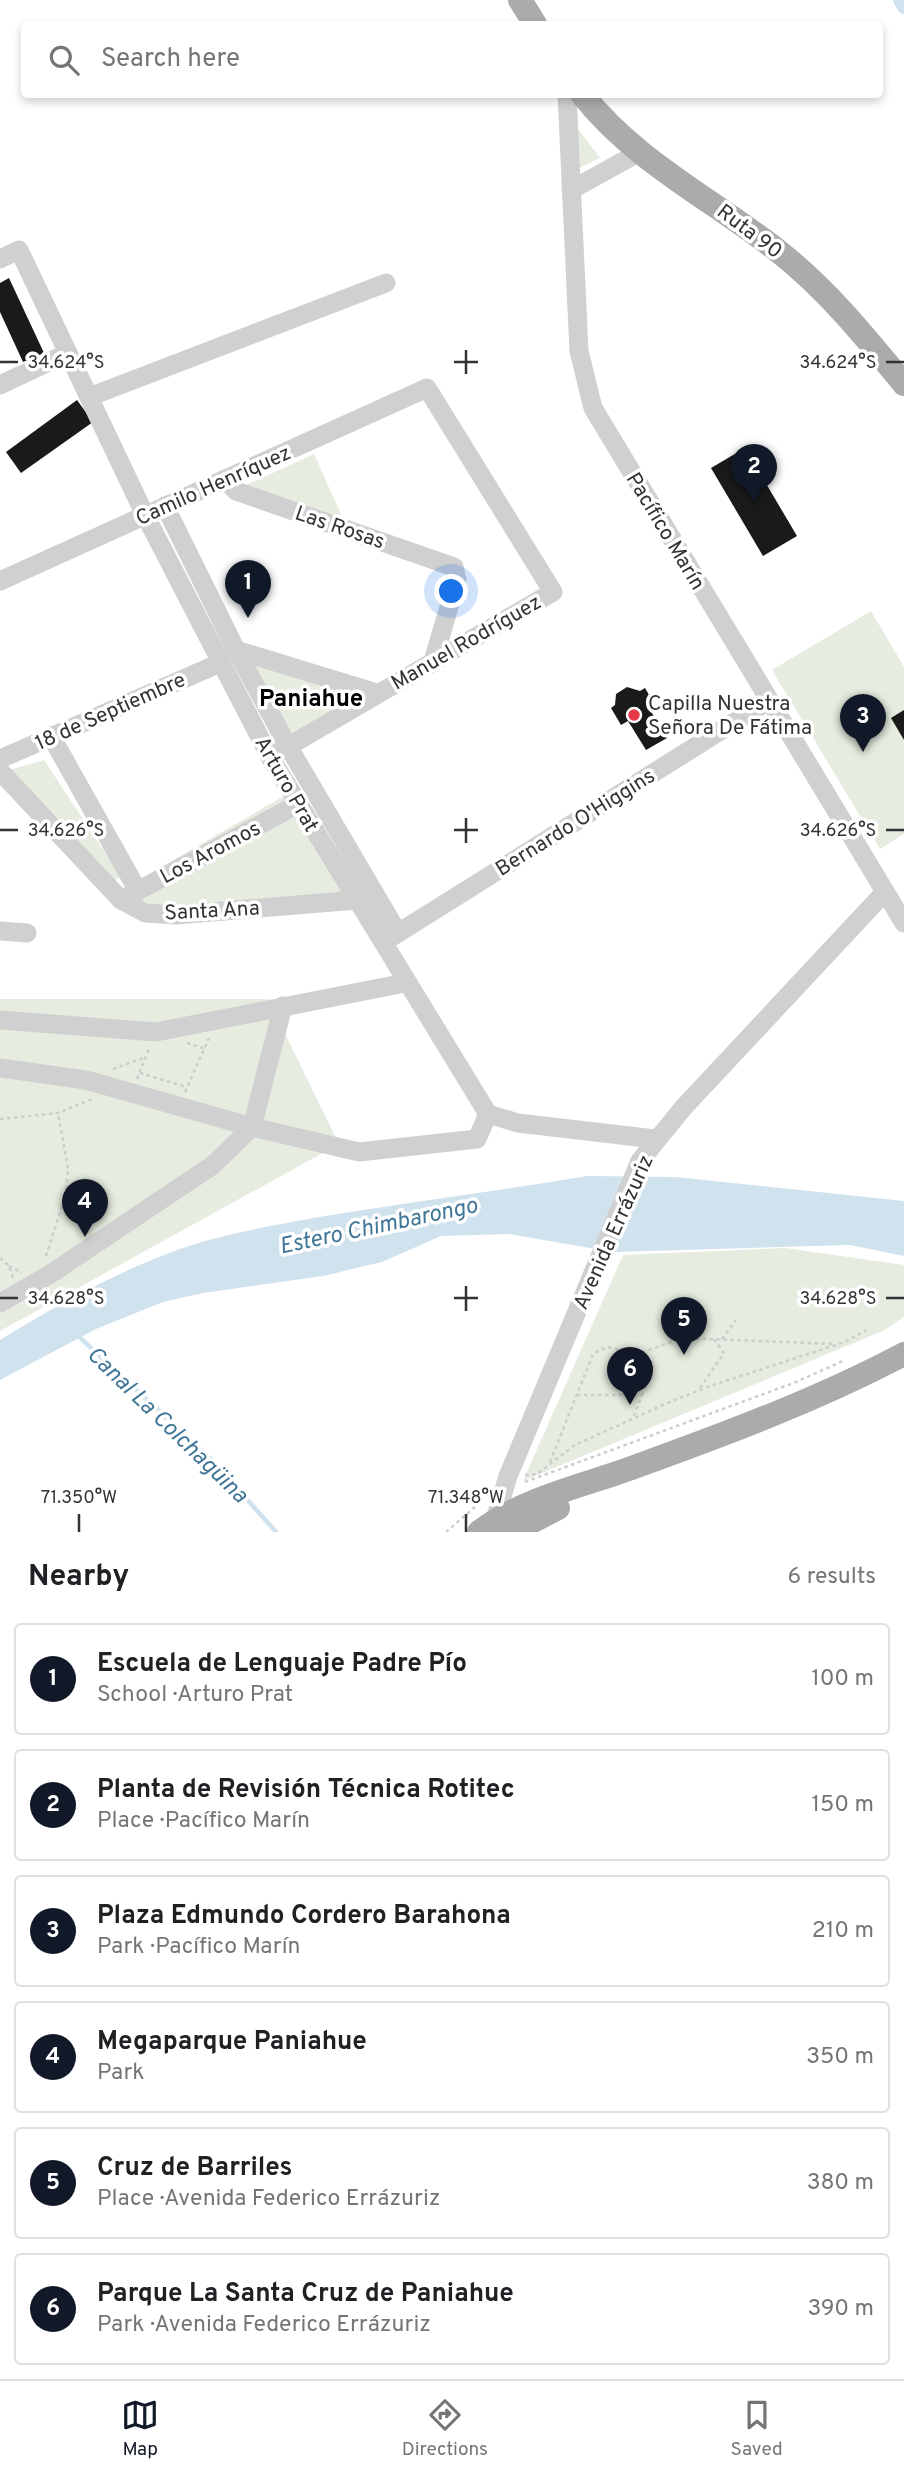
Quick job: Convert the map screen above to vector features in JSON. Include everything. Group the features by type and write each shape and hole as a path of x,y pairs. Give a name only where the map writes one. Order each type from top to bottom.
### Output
{"main road":[{"path":"520,0 533,21"},
{"name":"Ruta 90","path":"585,98 638,153 709,200 830,295 904,384"},
{"path":"494,1529 566,1489 632,1468 849,1383 904,1354"}],"street":[{"name":"Pacífico Marín","path":"567,98 579,351 593,408 768,701 896,906"},
{"path":"571,190 638,153"},
{"name":"Arturo Prat","path":"0,259 19,250 145,516 270,757 357,901 391,938"},
{"path":"89,397 386,283"},
{"path":"0,385 68,353"},
{"name":"Camilo Henríquez","path":"0,581 427,388 553,592"},
{"name":"Las Rosas","path":"225,480 236,491 450,565 457,571 433,661"},
{"name":"Arturo Prat","path":"165,506 236,650 391,938 405,983 488,1114"},
{"name":"Manuel Rodríguez","path":"270,757 553,592"},
{"path":"236,650 377,693"},
{"name":"18 de Septiembre","path":"0,759 220,663"},
{"name":"Bernardo O'Higgins","path":"391,938 768,701"},
{"path":"51,736 130,896"},
{"name":"Santa Ana","path":"0,771 145,913 176,915 357,901"},
{"name":"Los Aromos","path":"130,896 298,804"},
{"name":"Avenida Errázuriz","path":"494,1529 506,1483 640,1161 655,1139 896,906"},
{"path":"0,931 27,933"},
{"path":"0,1020 156,1032 405,983"},
{"path":"0,1303 38,1282 213,1165 252,1127 283,1006"},
{"path":"0,1068 86,1080 252,1127 359,1152 477,1139 488,1114 518,1123 655,1139"}],"path":[{"path":"180,1106 203,1048 223,1018"},
{"path":"0,1119 58,1114 125,1090 140,1073 156,1032"},
{"path":"86,1080 146,1057"},
{"path":"140,1073 187,1087"},
{"path":"38,1282 66,1194 68,1168 58,1114"},
{"path":"0,1258 9,1266 18,1293"},
{"path":"722,1339 736,1320"},
{"path":"506,1483 537,1474 575,1445 634,1418 698,1391 839,1345 866,1330"},
{"path":"638,1354 682,1338 839,1345"},
{"path":"698,1391 724,1353 714,1339"},
{"path":"548,1465 593,1354 607,1347 638,1354 654,1364 634,1418"},
{"path":"446,1532 506,1483 796,1382 853,1357"},
{"path":"576,1395 642,1395"}],"shaded area":[{"path":"579,130 600,158 577,169 574,132"},
{"path":"314,454 343,519 244,486"},
{"path":"871,611 904,667 904,834 880,849 772,670"},
{"path":"252,662 362,698 292,733"},
{"path":"44,760 121,877 112,882 9,770"},
{"path":"284,796 357,900 176,915 111,896"},
{"path":"0,999 268,999 339,1144 0,1331"},
{"path":"786,1248 904,1265 904,1317 885,1330 523,1481 623,1255"}],"water":[{"name":"Estero Chimbarongo","path":"587,1176 675,1177 904,1201 904,1256 850,1245 613,1252 509,1234 441,1236 382,1262 323,1276 203,1293 163,1302 96,1329 0,1380 0,1340 87,1290 133,1268 197,1243 319,1217"}],"building":[{"path":"9,278 44,353 23,362 0,312 0,283"},
{"path":"77,400 93,422 21,473 6,452"},
{"path":"745,448 797,536 763,556 711,468"},
{"name":"Capilla Nuestra Señora De Fátima","path":"627,687 640,691 645,688 655,705 649,708 667,738 646,750 628,721 621,725 611,708 615,705 616,694"},
{"path":"904,710 904,740 891,718"}],"waterway":[{"path":"900,0 904,7"},
{"name":"Canal La Colchagüina","path":"75,1333 212,1460 276,1532"}],"place":[{"name":"Planta de Revisión Técnica Rotitec","path":"754,502"},
{"name":"Escuela de Lenguaje Padre Pío","path":"248,618"},
{"name":"Capilla Nuestra Señora De Fátima","path":"634,715"},
{"name":"Plaza Edmundo Cordero Barahona","path":"863,752"},
{"name":"Megaparque Paniahue","path":"85,1237"},
{"name":"Cruz de Barriles","path":"684,1355"},
{"name":"Parque La Santa Cruz de Paniahue","path":"630,1405"}],"district":[{"name":"Paniahue","path":"311,698"}]}
